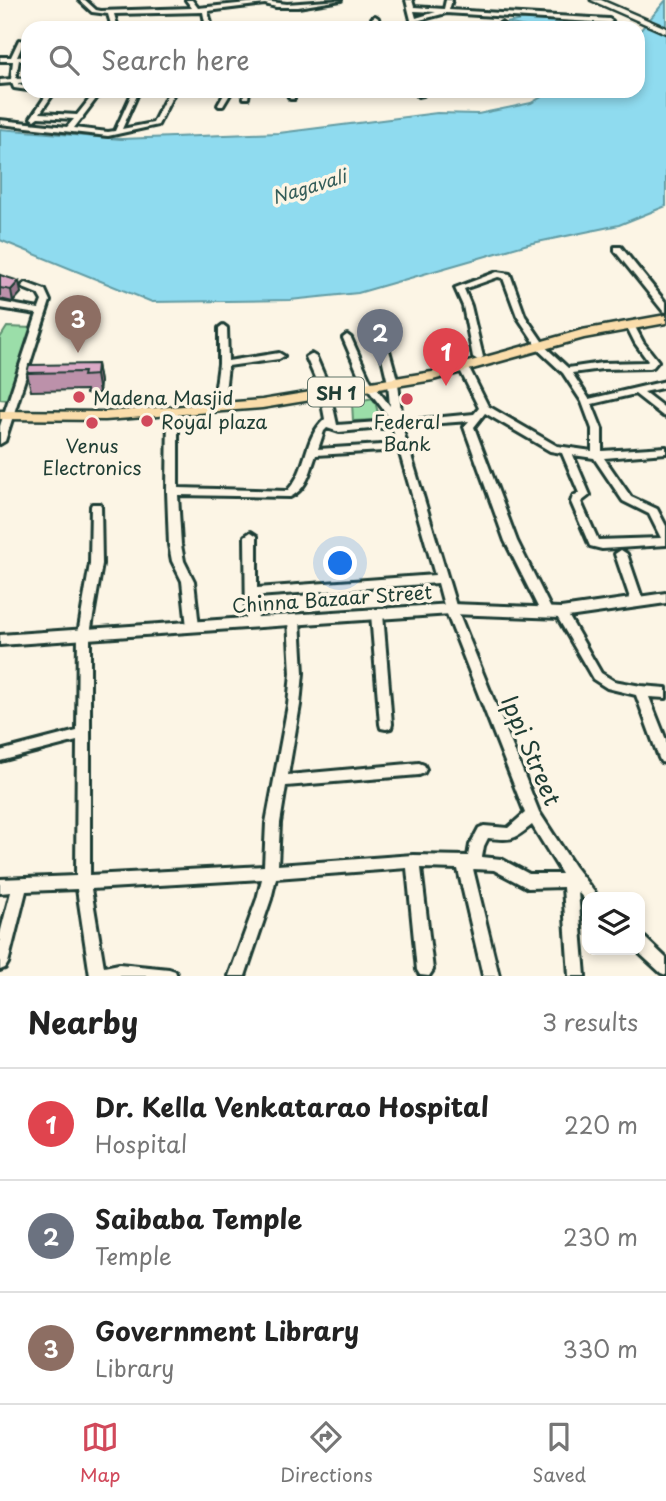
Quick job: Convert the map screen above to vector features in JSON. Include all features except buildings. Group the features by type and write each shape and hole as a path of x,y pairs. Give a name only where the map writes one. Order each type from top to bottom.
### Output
{"main road":[{"path":"600,1 644,21"},
{"path":"645,22 666,31"},
{"name":"SH 1","path":"6,412 262,404 325,390 464,368 538,343 630,325 666,314"},
{"name":"SH 1","path":"392,379 626,320 666,314"},
{"name":"SH 1","path":"6,412 173,412 219,404"}],"street":[{"path":"82,0 94,11 111,14 205,10 261,2 289,4 338,0"},
{"path":"189,0 196,10"},
{"path":"409,0 412,21"},
{"path":"446,11 449,0"},
{"path":"465,0 470,12"},
{"path":"411,9 609,21"},
{"path":"205,10 207,21"},
{"path":"422,21 446,11"},
{"path":"111,14 113,21"},
{"path":"21,41 15,59 13,82 16,87 21,87"},
{"path":"0,59 21,59"},
{"path":"0,82 21,81"},
{"path":"28,126 47,98"},
{"path":"69,130 94,98"},
{"path":"117,133 133,98"},
{"path":"0,122 117,133 156,124 169,98"},
{"path":"221,104 225,98"},
{"path":"36,115 81,117"},
{"path":"618,249 666,314"},
{"path":"478,357 467,306 459,288 497,274 506,276 521,317 538,343 566,371 587,402 597,429 597,455 627,499 653,512 666,539 602,545 594,543 575,500 582,497 584,492 567,452"},
{"path":"0,441 6,412 43,312 46,296 26,286"},
{"path":"0,305 43,312"},
{"path":"566,371 601,366 650,365 653,361 639,343 630,325"},
{"path":"219,404 224,364 223,328"},
{"path":"380,332 392,379 397,423"},
{"path":"346,338 368,383 397,423"},
{"path":"224,364 279,356"},
{"path":"311,357 325,390 332,427 339,429 480,412 554,449 567,452 597,455 666,450"},
{"path":"464,368 480,412"},
{"path":"587,402 666,384"},
{"path":"638,392 666,414"},
{"path":"173,412 172,491 175,545 178,561 188,581 194,627"},
{"path":"480,412 470,427 511,541 554,613 597,676 611,685 666,693"},
{"path":"172,491 290,494 302,482 319,430 331,419"},
{"name":"Ippi Street","path":"397,423 451,609 533,815 569,876 586,892"},
{"path":"314,452 405,447"},
{"path":"96,506 96,564 84,634 83,884 99,976 119,971 169,976"},
{"path":"251,536 252,624"},
{"path":"621,554 637,601"},
{"path":"253,592 441,579"},
{"name":"Chinna Bazaar Street","path":"0,640 451,609 554,613 666,598"},
{"path":"377,614 386,724"},
{"path":"237,976 264,899 271,870 273,823 295,694 294,620"},
{"path":"641,691 666,758"},
{"path":"0,756 84,734"},
{"path":"281,780 419,769"},
{"path":"491,976 469,864 484,832 511,834 533,815"},
{"path":"412,861 425,970"},
{"path":"0,886 83,884 412,861 496,864 528,881 569,876 577,976"},
{"path":"0,963 21,884"},
{"path":"645,948 666,968"}],"green space":[{"path":"7,327 32,328 9,400 0,399 0,338"},
{"path":"374,398 380,420 353,421 352,402"}],"water":[{"name":"Nagavali","path":"666,0 666,206 619,225 528,244 358,293 290,300 152,302 0,240 0,129 121,139 279,133 437,113 478,114 531,103 540,98 645,98 645,25"},
{"path":"537,17 592,21 516,21"}],"place":[{"name":"Government Library","path":"78,353"},
{"name":"Saibaba Temple","path":"380,367"},
{"name":"Dr. Kella Venkatarao Hospital","path":"446,386"},
{"name":"Madena Masjid","path":"79,397"},
{"name":"Federal Bank","path":"407,399"},
{"name":"Royal plaza","path":"147,421"},
{"name":"Venus Electronics","path":"92,423"}]}
